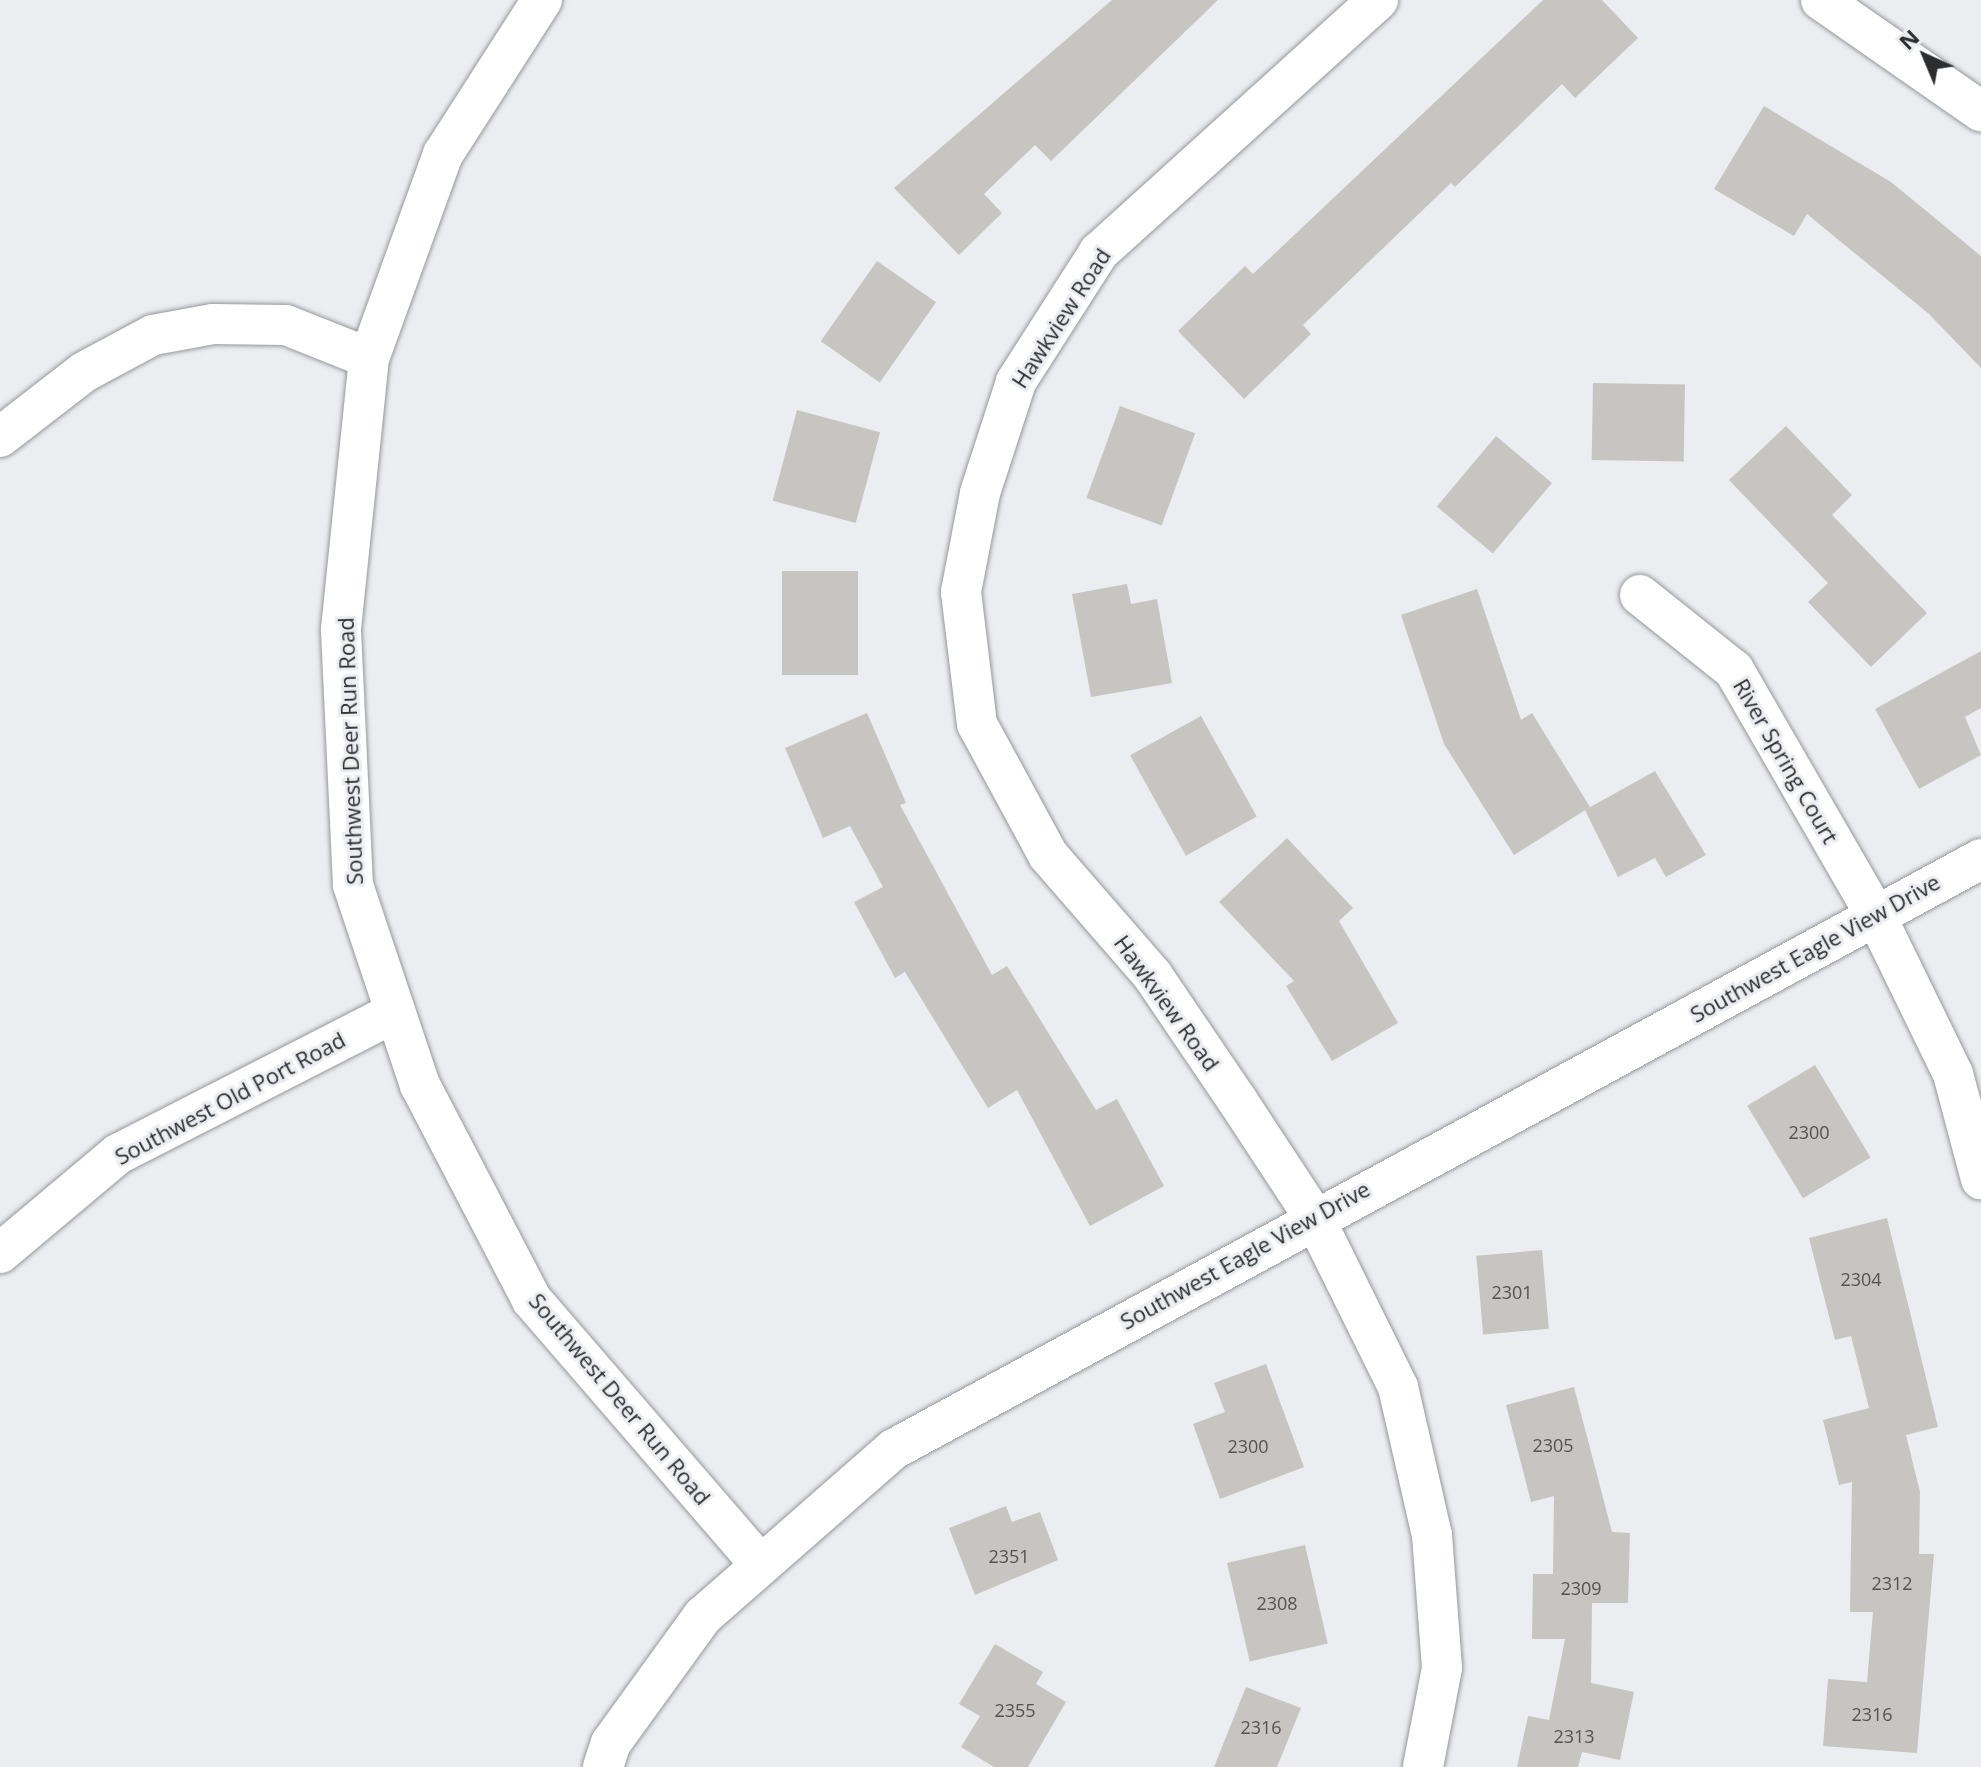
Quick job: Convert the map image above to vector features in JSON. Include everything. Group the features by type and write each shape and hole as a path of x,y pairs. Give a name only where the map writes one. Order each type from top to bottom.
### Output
{"street":[{"name":"Southwest Deer Run Road","path":"542,0 443,154 369,358 341,631 353,885 392,1014 420,1085 532,1300 761,1565"},
{"name":"Hawkview Road","path":"1378,0 1099,252 1016,382 980,493 961,592 977,724 1048,855 1153,976 1314,1217 1398,1387 1432,1535 1442,1668 1423,1767"},
{"path":"1821,0 1981,111"},
{"path":"0,437 84,372 153,335 213,324 286,325 369,358"},
{"name":"River Spring Court","path":"1640,595 1734,670 1875,914 1953,1074 1981,1179"},
{"name":"Southwest Eagle View Drive","path":"603,1767 611,1743 703,1616 894,1449 1314,1217 1981,859"},
{"name":"Southwest Old Port Road","path":"0,1253 118,1154 392,1014"}],"building":[{"path":"1112,0 1218,0 1051,161 1035,145 984,194 1002,213 959,255 894,188"},
{"path":"1543,0 1602,0 1638,38 1575,98 1562,84 1455,187 1451,183 1303,325 1311,334 1244,399 1178,331 1245,266 1253,274"},
{"path":"1764,106 1891,182 1981,256 1981,368 1929,314 1807,214 1794,236 1714,189"},
{"path":"877,261 936,302 880,383 821,341"},
{"path":"1593,383 1685,385 1684,462 1592,460"},
{"path":"1120,406 1195,433 1162,525 1086,498"},
{"path":"797,410 880,432 856,523 773,501"},
{"path":"1786,426 1852,495 1832,515 1927,613 1871,667 1808,602 1828,583 1729,480"},
{"path":"1496,436 1552,483 1493,553 1437,506"},
{"path":"782,571 858,571 858,675 782,675"},
{"path":"1127,584 1131,604 1157,599 1172,683 1091,697 1072,594"},
{"path":"1477,589 1521,720 1532,713 1590,807 1514,855 1444,744 1401,615"},
{"path":"1981,651 1981,708 1965,717 1981,755 1919,789 1875,709"},
{"path":"867,713 906,803 900,805 992,975 1007,966 1096,1110 1117,1099 1164,1186 1090,1226 1017,1090 988,1108 905,972 895,978 854,902 883,887 850,826 823,838 785,748"},
{"path":"1201,716 1257,817 1186,856 1130,755"},
{"path":"1655,771 1706,855 1666,877 1655,858 1618,877 1585,810"},
{"path":"1287,838 1353,908 1339,921 1398,1023 1332,1061 1286,986 1294,981 1219,902"},
{"path":"1815,1065 1871,1158 1803,1198 1747,1106"},
{"path":"1887,1218 1938,1427 1906,1435 1920,1492 1919,1554 1934,1554 1917,1753 1823,1746 1828,1679 1867,1682 1873,1612 1850,1612 1852,1482 1839,1485 1823,1420 1869,1408 1851,1336 1835,1340 1809,1238"},
{"path":"1542,1250 1549,1329 1483,1334 1476,1256"},
{"path":"1266,1364 1304,1467 1220,1499 1193,1424 1225,1412 1214,1383"},
{"path":"1574,1387 1612,1532 1630,1533 1628,1603 1592,1603 1591,1683 1634,1692 1620,1760 1582,1752 1578,1767 1517,1767 1528,1716 1549,1720 1565,1639 1532,1639 1533,1574 1553,1574 1554,1496 1531,1502 1506,1405"},
{"path":"1006,1506 1012,1522 1040,1512 1058,1560 975,1595 949,1528"},
{"path":"1305,1545 1328,1643 1250,1661 1227,1563"},
{"path":"995,1644 1043,1672 1036,1684 1066,1702 1028,1767 994,1767 961,1747 980,1716 959,1704"},
{"path":"1246,1687 1301,1708 1277,1767 1214,1767"}]}
